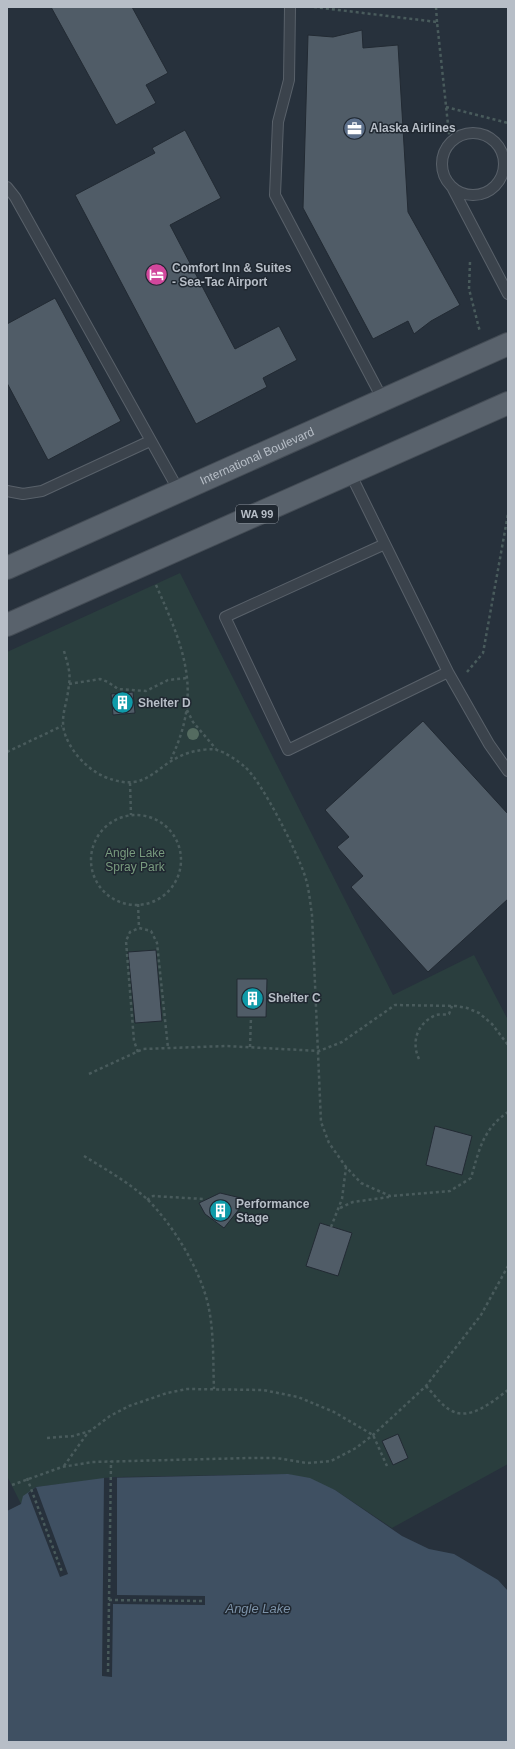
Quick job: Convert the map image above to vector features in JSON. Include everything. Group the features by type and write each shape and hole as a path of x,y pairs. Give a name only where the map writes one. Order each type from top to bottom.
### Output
{"main road":[{"name":"International Boulevard","path":"7,568 508,344"},
{"name":"WA 99","path":"7,625 508,404"}],"lane":[{"path":"290,7 290,80 278,122 275,195 382,400"},
{"path":"453,189 462,194 472,196 482,194 492,189 499,182 503,172 504,162 496,143 478,133 458,137 450,143 444,152 442,172 446,181 453,189 508,294"},
{"path":"7,187 15,197 36,233 179,491"},
{"path":"7,492 23,494 42,491 150,441"},
{"path":"350,473 451,676 489,744 508,771"},
{"path":"385,544 224,617 288,750 451,676"}],"path":[{"path":"314,7 437,22"},
{"path":"436,7 450,143"},
{"path":"446,107 508,124"},
{"path":"476,233 469,270 469,289 478,326 488,354"},
{"path":"451,676 468,672 483,654 508,514"},
{"path":"147,563 176,631 182,650 187,678 187,709 184,726 171,760"},
{"path":"64,651 70,675 62,726 70,745 90,768 116,781 130,783 144,780 171,760 191,752 216,750"},
{"path":"69,684 100,680 108,682 118,689 146,691 168,680 187,678"},
{"path":"187,709 193,722 216,750 245,767 256,781 299,862 305,877 312,915 321,1122 329,1143 346,1167 361,1183 390,1196"},
{"path":"7,752 62,726"},
{"path":"130,783 131,815"},
{"path":"131,815 149,817 162,823 172,834 179,847 181,862 178,876 170,889 158,899 144,904 129,904 115,899 103,891 95,878 91,864 92,849 98,836 107,825 120,817 131,815"},
{"path":"138,904 139,928"},
{"path":"138,1052 134,1041 126,941 130,932 139,928 151,931 157,943 168,1048"},
{"path":"89,1074 143,1049 250,1047 319,1051 332,1047 348,1038 395,1005 452,1006 467,1008 478,1013 492,1024 508,1045"},
{"path":"419,1059 414,1042 416,1034 428,1021 437,1015 449,1014 452,1006"},
{"path":"250,1047 251,1017"},
{"path":"339,1208 353,1202 390,1196 450,1191 471,1178 480,1148 489,1129 498,1119 508,1112"},
{"path":"84,1156 133,1188 147,1200 180,1241 203,1283 210,1310 214,1389"},
{"path":"332,1227 339,1208 346,1167"},
{"path":"147,1200 153,1196 203,1199"},
{"path":"12,1485 27,1478 64,1466 92,1462 276,1458 307,1463 331,1461 356,1448 373,1435 426,1386 481,1314 508,1266"},
{"path":"426,1386 450,1410 460,1413 470,1413 482,1409 508,1390"},
{"path":"64,1466 71,1454 90,1431 110,1416 146,1399 187,1389 214,1389 263,1390 298,1397 334,1412 373,1435 388,1466"},
{"path":"47,1438 73,1436 90,1431"},
{"path":"108,1672 111,1461"},
{"path":"27,1478 62,1572"},
{"path":"109,1600 203,1601"}],"green space":[{"name":"Angle Lake Spray Park","path":"180,573 393,995 474,955 508,1020 508,1464 392,1528 335,1490 288,1474 118,1477 36,1487 21,1504 7,1476 7,652"}],"water":[{"name":"Angle Lake","path":"288,1474 310,1478 335,1490 402,1536 429,1549 454,1554 498,1580 508,1591 508,1742 7,1742 7,1511 21,1504 23,1496 36,1487 104,1478"}],"pier":[{"path":"117,1477 117,1595 205,1596 205,1605 113,1604 112,1677 102,1676 104,1478"},
{"path":"36,1487 68,1574 60,1577 28,1493"}],"building":[{"path":"51,7 132,7 168,73 146,85 156,103 116,125"},
{"name":"Alaska Airlines","path":"362,30 363,48 398,45 408,212 460,305 431,321 414,334 408,321 373,339 303,208 308,35 333,37"},
{"name":"Comfort Inn & Suites - Sea-Tac Airport","path":"185,130 221,198 170,225 235,349 279,326 297,360 263,378 267,387 196,424 75,195 155,153 152,148"},
{"path":"55,298 121,421 48,460 7,383 7,324"},
{"name":"Shelter D","path":"133,692 135,713 113,715 111,694"},
{"path":"423,721 508,814 508,899 428,972 351,887 363,876 337,847 349,837 325,810"},
{"path":"156,950 162,1021 135,1023 128,952"},
{"name":"Shelter C","path":"237,979 267,979 266,1017 237,1017"},
{"path":"435,1126 472,1136 462,1175 426,1165"},
{"name":"Performance Stage","path":"220,1193 241,1198 240,1208 224,1228 205,1214 199,1203"},
{"path":"320,1223 352,1233 338,1276 306,1266"},
{"path":"398,1434 408,1458 393,1465 382,1441"}],"place":[{"name":"Alaska Airlines","path":"354,128"},
{"name":"Comfort Inn & Suites - Sea-Tac Airport","path":"157,275"},
{"name":"Shelter D","path":"123,703"},
{"name":"Shelter C","path":"252,998"},
{"name":"Performance Stage","path":"221,1211"}]}
